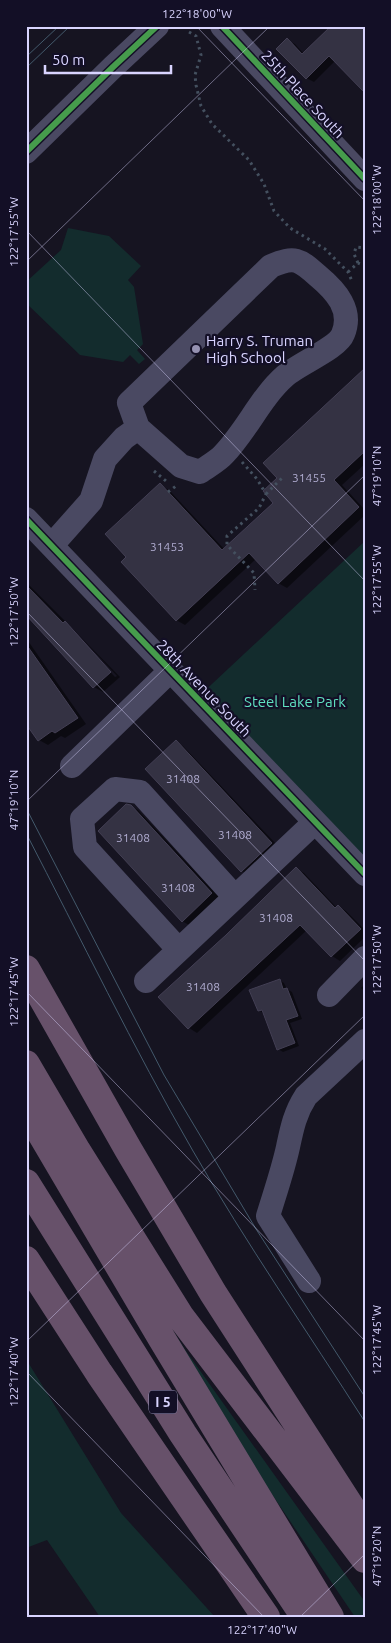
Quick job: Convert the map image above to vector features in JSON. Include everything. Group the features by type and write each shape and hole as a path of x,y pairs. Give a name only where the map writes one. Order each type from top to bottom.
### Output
{"highway":[{"path":"26,969 128,1149 213,1293 365,1529"},
{"path":"26,1064 77,1151 180,1316 365,1559"},
{"path":"26,1108 162,1339 330,1617"},
{"name":"I 5","path":"26,1183 178,1426 305,1617"},
{"path":"26,1260 99,1373 266,1617"}],"street":[{"path":"26,152 113,66 157,26"},
{"name":"25th Place South","path":"222,26 365,179"},
{"path":"286,259 296,259 318,276 338,296 347,316 343,336 323,352 295,367 277,383 225,453 200,472 181,466 138,428 129,403 271,266 286,259"},
{"path":"52,545 92,501 105,459 124,438 138,428"},
{"name":"28th Avenue South","path":"26,519 365,874"},
{"path":"72,766 170,671"},
{"path":"179,950 85,846 82,819 115,789 140,792 235,897"},
{"path":"146,981 315,822"},
{"path":"329,995 365,958"},
{"path":"309,1281 268,1216 288,1147 292,1124 301,1104 306,1096 365,1041"}],"path":[{"path":"365,248 356,247 354,254 358,263 365,266"},
{"path":"348,272 358,263"},
{"path":"242,462 258,480 266,494"},
{"path":"255,590 254,573 234,554 228,545 227,536 259,508 266,494 282,478"},
{"path":"168,492 176,486"}],"green space":[{"path":"68,228 109,236 141,266 128,280 134,287 143,344 137,350 145,359 139,364 130,355 123,362 80,355 26,303 26,282 61,250"},
{"name":"Steel Lake Park","path":"365,541 365,874 197,698"},
{"path":"117,1242 186,1351 365,1602 365,1617 355,1617 246,1456"},
{"path":"26,1359 121,1513 215,1617 100,1617 47,1540 26,1548"}],"building":[{"path":"331,26 365,26 365,93 329,56 306,79 276,49 287,38 302,54"},
{"path":"365,368 365,451 334,480 359,507 278,584 249,553 176,621 121,562 126,557 105,534 160,483 222,550 273,503 263,491 277,478 263,463"},
{"path":"26,585 63,623 65,621 111,672 93,688 26,615"},
{"path":"26,644 78,718 55,733 52,731 38,741 26,724"},
{"path":"176,740 272,843 241,872 145,769"},
{"path":"126,804 131,805 212,893 182,922 98,831"},
{"path":"296,867 335,908 338,905 361,929 331,957 300,925 188,1029 158,997"},
{"path":"280,979 283,989 287,988 298,1016 286,1020 295,1043 277,1050 262,1010 258,1011 249,990"}],"tram line":[{"path":"26,57 59,26"},
{"path":"26,68 70,26"},
{"path":"26,808 164,1075 256,1229 365,1397"},
{"path":"26,833 128,1033 193,1151 255,1253 365,1422"}],"cycle path":[{"path":"26,152 157,26"},
{"path":"222,26 365,179"},
{"path":"26,519 365,874"}],"place":[{"name":"Harry S. Truman High School","path":"196,349"}]}
